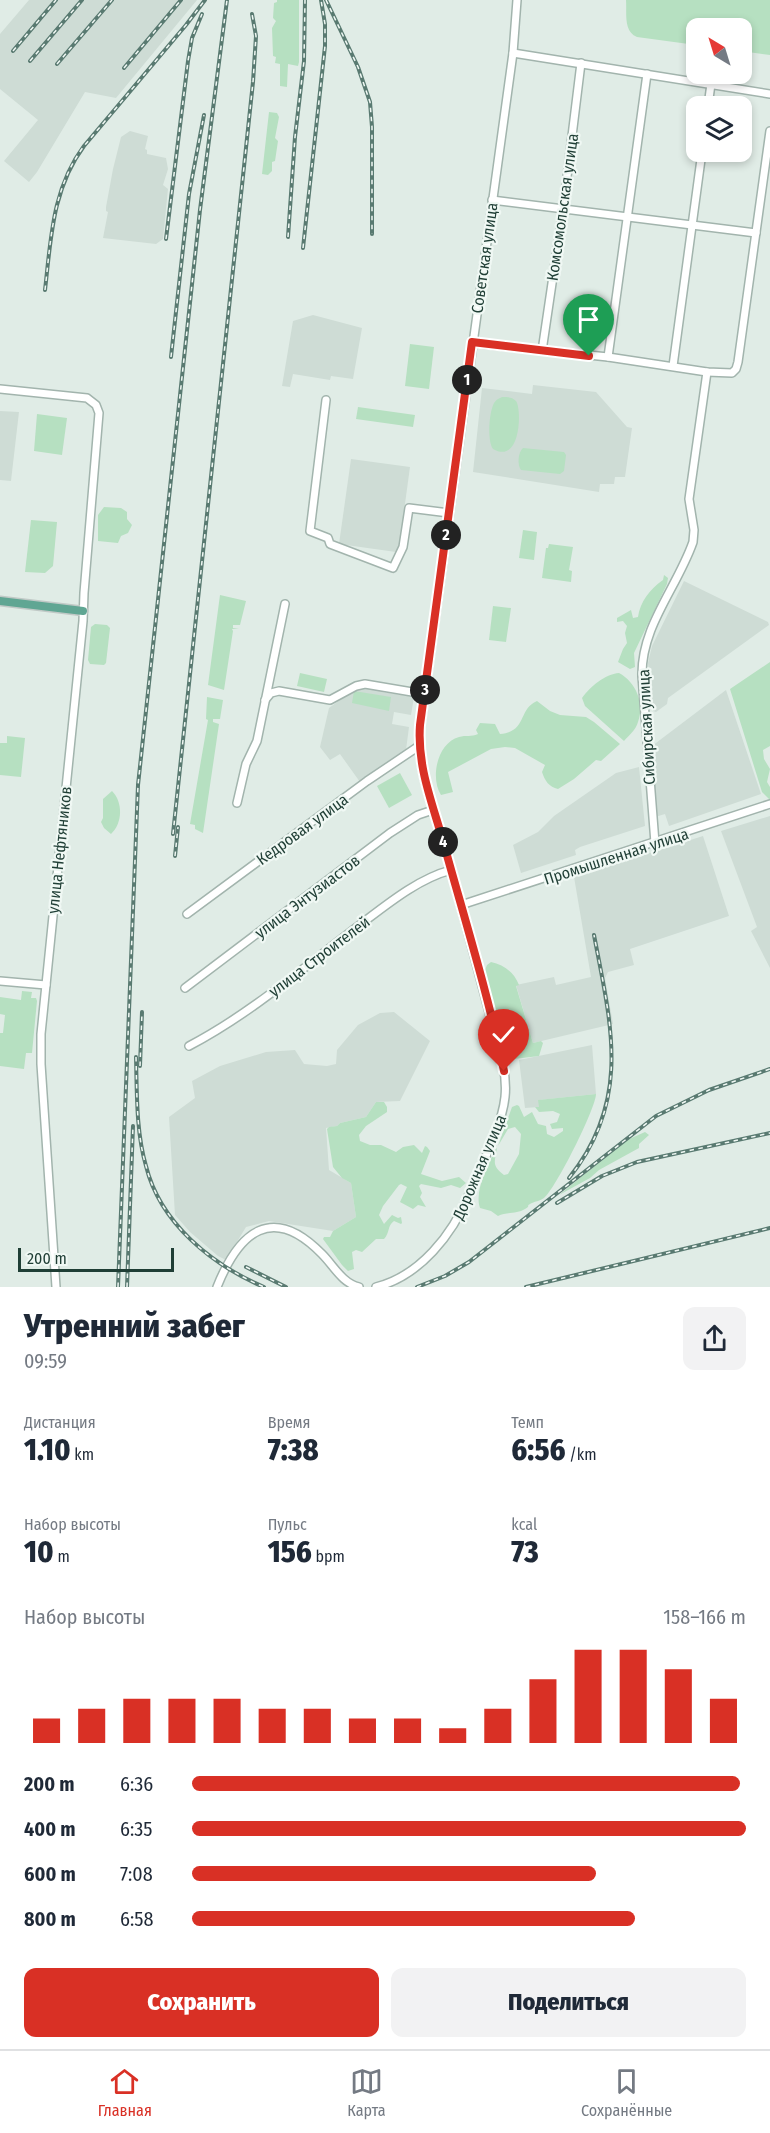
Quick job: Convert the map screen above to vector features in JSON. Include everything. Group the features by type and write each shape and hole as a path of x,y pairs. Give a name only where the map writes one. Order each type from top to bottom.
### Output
{"main road":[{"path":"0,601 83,611"}],"street":[{"name":"Советская улица","path":"461,905 425,781 419,746 424,694 513,52 517,0"},
{"path":"513,52 686,80"},
{"name":"Комсомольская улица","path":"542,351 581,63"},
{"path":"608,357 647,74"},
{"path":"709,96 711,84 770,94"},
{"path":"472,342 608,357 707,372 726,374 734,371 738,362 770,131"},
{"path":"673,366 701,162"},
{"path":"492,200 756,233"},
{"name":"Сибирская улица","path":"655,843 642,676 643,654 649,633 693,542 694,530 689,499 707,372"},
{"name":"улица Нефтяников","path":"0,389 84,397 94,402 99,413 83,611 40,1054 56,1287"},
{"path":"326,400 310,531 328,538 330,544 393,568 403,547 409,508 449,513"},
{"path":"237,803 246,764 257,741 285,604"},
{"path":"265,700 271,693 279,691 330,700 361,684 424,694"},
{"name":"Кедровая улица","path":"187,914 384,768 419,746"},
{"name":"Промышленная улица","path":"461,905 770,804"},
{"name":"улица Энтузиастов","path":"185,988 390,833 418,815 433,810"},
{"name":"улица Строителей","path":"189,1046 223,1028 393,901 439,873 451,870"},
{"name":"Дорожная улица","path":"376,1287 398,1279 412,1269 441,1243 454,1227 503,1108 506,1093 501,1058 461,905"},
{"path":"0,981 46,985"},
{"path":"217,1287 232,1257 243,1242 255,1232 269,1228 286,1231 307,1241 343,1278 351,1285 359,1287"}],"shaded area":[{"path":"29,0 197,0 116,98 85,92 29,182 4,161 38,120 0,89 0,34"},
{"path":"130,131 148,136 145,149 147,154 166,158 168,169 163,185 168,189 163,239 156,244 103,238 108,212 106,207 121,137"},
{"path":"313,315 362,328 353,379 331,376 330,380 293,374 290,387 282,386 293,321"},
{"path":"533,385 596,392 627,427 632,428 625,477 615,477 614,484 600,484 599,492 473,472 482,388 532,394"},
{"path":"0,411 19,412 11,481 0,480"},
{"path":"351,459 410,467 399,548 396,552 339,544"},
{"path":"684,581 768,622 769,625 668,698 667,704 656,712 653,711 648,663 652,646"},
{"path":"359,686 414,697 411,715 394,712 392,724 409,727 406,750 360,782 340,754 330,760 320,747 329,708"},
{"path":"726,690 761,794 669,826 665,814 655,817 652,746"},
{"path":"639,767 645,826 580,847 575,850 576,855 521,873 513,845 538,832 554,816 616,773"},
{"path":"770,816 770,968 751,931 757,927 721,831"},
{"path":"703,836 729,916 630,949 634,965 608,972 605,978 613,1024 533,1043 516,985 554,977 556,985 591,977 574,877"},
{"path":"394,1012 430,1041 400,1101 376,1102 366,1117 326,1128 329,1170 351,1183 356,1217 333,1231 269,1221 246,1227 226,1260 218,1256 190,1232 175,1215 169,1117 195,1098 192,1081 220,1066 266,1052 295,1050 304,1064 327,1066 336,1064 337,1050 358,1025 380,1013"},
{"path":"592,1045 596,1094 539,1100 539,1107 525,1108 519,1060"}],"green space":[{"path":"277,0 299,0 299,62 298,66 288,64 287,87 280,86 280,64 275,63 276,57 273,56 272,28 276,21 273,18 274,3"},
{"path":"626,0 770,0 770,55 752,53 752,18 686,18 686,44 637,37 630,31 626,16"},
{"path":"269,112 277,113 279,117 275,138 278,141 275,161 272,162 272,171 268,175 262,174"},
{"path":"410,344 434,347 429,389 405,386"},
{"path":"502,397 516,401 519,424 514,443 502,452 493,449 489,433 492,407"},
{"path":"358,407 415,415 413,427 356,419"},
{"path":"37,414 67,418 62,455 34,451"},
{"path":"523,448 564,452 566,455 564,471 560,474 521,470 519,459"},
{"path":"104,507 121,508 127,512 127,519 132,525 128,533 121,536 118,543 98,541 98,515"},
{"path":"31,520 57,522 53,566 45,573 25,572"},
{"path":"523,530 537,532 534,560 519,558"},
{"path":"549,544 573,547 569,570 572,571 571,582 542,578 546,548"},
{"path":"664,575 668,578 667,584 634,653 635,667 630,669 618,662 627,643 625,633 627,626 623,621 617,622 617,618 631,610 633,618 638,617 643,601 663,580"},
{"path":"220,595 246,601 240,625 233,625 233,628 239,629 232,629 224,690 208,685"},
{"path":"493,606 511,608 506,642 489,640"},
{"path":"95,624 107,625 110,628 104,665 90,664 88,660 91,627"},
{"path":"770,662 770,746 763,750 764,759 770,769 767,782 770,787 770,800 762,792 730,689"},
{"path":"300,673 327,679 324,692 297,686"},
{"path":"619,673 630,682 640,701 637,725 624,741 585,706 582,698 598,682"},
{"path":"354,691 391,697 389,711 352,703"},
{"path":"207,697 223,700 220,719 213,719 213,722 219,724 203,833 195,829 195,825 190,824 208,720 206,719"},
{"path":"537,701 560,715 586,717 620,744 601,761 596,760 558,789 544,778 542,772 545,765 515,748 491,749 448,772 453,792 441,795 436,780 436,771 445,746 459,737 478,734 476,730 480,723 495,724 500,734 509,732 519,725 527,709"},
{"path":"7,736 25,738 21,777 0,775 0,743 7,743"},
{"path":"400,773 412,795 389,808 377,786"},
{"path":"112,791 118,801 120,813 118,824 111,834 101,822 103,799"},
{"path":"491,962 508,970 517,980 519,985 516,986 533,1043 541,1041 543,1043 539,1056 514,1059 506,1052 485,970"},
{"path":"22,991 32,992 31,998 36,998 37,1001 32,1053 26,1053 24,1069 0,1066 0,1033 3,1033 5,1015 0,1014 0,997 21,1000"},
{"path":"596,1094 574,1148 557,1180 544,1198 530,1204 522,1211 498,1216 480,1208 480,1186 495,1150 497,1148 496,1166 504,1175 508,1174 519,1154 521,1134 515,1127 508,1129 498,1146 512,1107 519,1106 524,1117 532,1112 538,1124 546,1126 547,1134 554,1137 563,1131 563,1128 552,1129 550,1124 557,1122 560,1114 553,1111 539,1112 535,1107 539,1107 538,1100"},
{"path":"376,1102 384,1102 387,1112 366,1126 359,1135 360,1141 370,1145 381,1145 396,1152 403,1147 414,1145 422,1153 425,1146 430,1151 421,1174 442,1181 459,1177 466,1183 460,1188 451,1185 441,1188 421,1184 419,1186 422,1193 420,1197 426,1207 418,1205 413,1209 400,1202 407,1187 399,1185 379,1215 384,1224 392,1215 401,1217 402,1223 394,1221 384,1239 376,1239 362,1252 356,1250 352,1252 354,1269 348,1271 323,1239 330,1237 333,1231 356,1217 351,1183 342,1178 333,1167 327,1129 340,1123 366,1117"},
{"path":"645,1132 649,1135 639,1144 639,1148 559,1195 627,1140"}],"railway":[{"path":"13,51 56,0"},
{"path":"30,61 82,0"},
{"path":"57,64 112,0"},
{"path":"124,68 181,0"},
{"path":"45,290 55,215 65,179 73,162 205,0"},
{"path":"118,1287 138,785 200,210 227,0"},
{"path":"288,237 295,137 304,61 305,0"},
{"path":"303,248 325,46 325,24 321,0"},
{"path":"326,0 358,67 370,102 372,234"},
{"path":"166,239 188,61 192,38 202,14"},
{"path":"173,834 253,82 256,36 252,14"},
{"path":"171,357 189,194 204,115"},
{"path":"175,856 178,827"},
{"path":"569,1178 589,1149 602,1120 609,1090 612,1061 606,1000 594,935"},
{"path":"140,1066 142,1012"},
{"path":"136,1057 140,1140 153,1187 163,1206 176,1224 208,1254 226,1267 264,1287"},
{"path":"417,1287 445,1276 469,1262 656,1116 709,1090 770,1069"},
{"path":"127,1287 133,1126"},
{"path":"557,1203 602,1176 637,1162 770,1133"},
{"path":"526,1287 770,1228"},
{"path":"246,1267 286,1287"}],"route":[{"path":"504,1071 461,905 425,781 419,753 420,725 472,342 589,356"}]}
